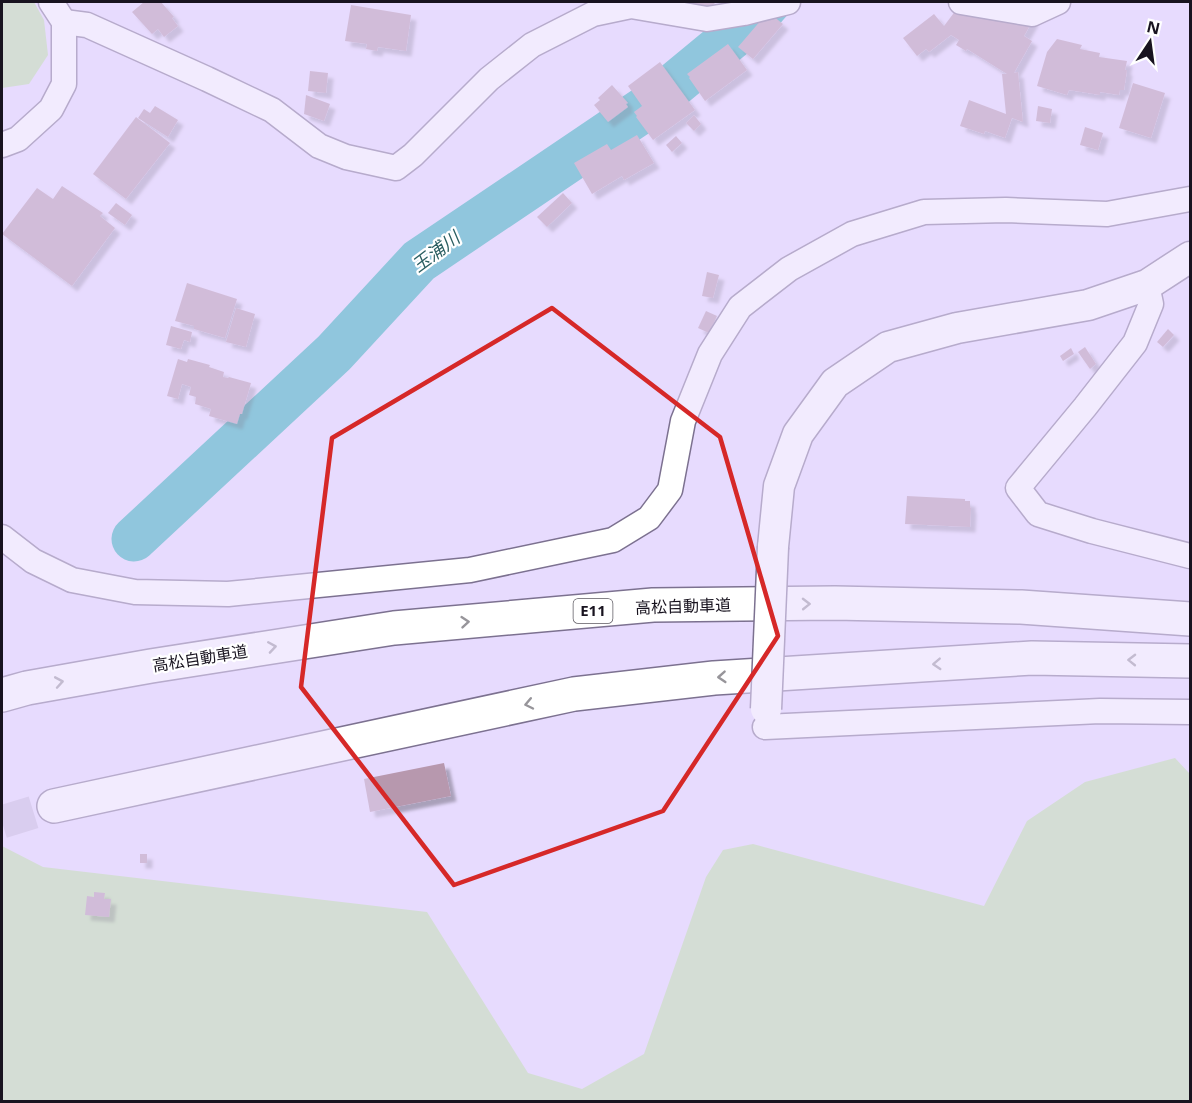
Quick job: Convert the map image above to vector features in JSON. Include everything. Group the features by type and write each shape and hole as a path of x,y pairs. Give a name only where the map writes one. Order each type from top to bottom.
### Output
{"highway":[{"name":"高松自動車道","path":"2,695 27,688 152,666 394,628 653,605 835,603 998,607 1191,619"},
{"path":"54,806 586,693 714,678 1032,658 1191,660"}],"street":[{"path":"2,145 18,139 51,109 64,84 64,22 51,2"},
{"path":"64,22 87,25 272,110 319,146 346,156 396,168 413,155 489,79 532,45 593,14 631,6 707,19 788,2"},
{"path":"961,2 1032,15 1058,2"},
{"path":"2,537 33,561 72,580 135,592 228,594 470,570 613,540 649,518 670,490 683,421 710,354 740,307 789,269 852,234 924,212 1006,210 1107,214 1191,199"},
{"path":"1191,257 1147,285 1088,305 957,328 888,347 835,383 798,434 779,486 773,547 765,718 1100,711 1191,712"},
{"path":"1147,285 1151,304 1135,344 1018,488 1038,514 1092,531 1191,556"}],"highlighted area":[{"path":"552,308 720,437 778,636 663,811 454,885 301,687 332,438"}],"green space":[{"path":"2,2 34,2 44,20 48,55 29,84 2,88"},
{"path":"1175,758 1190,774 1190,1101 2,1101 2,846 43,867 427,912 528,1073 582,1089 644,1054 706,877 723,850 753,844 984,906 1027,821 1085,782"}],"building":[{"path":"144,2 161,2 174,17 172,18 178,26 164,37 158,29 152,34 132,12"},
{"path":"655,2 716,2 700,18"},
{"path":"962,2 1001,22 1010,6 1033,20 1024,36 1032,41 1014,73 1018,72 1023,122 1012,118 1005,138 960,126 969,100 1006,114 1002,74 1007,74 967,49 966,51 956,45 959,40 951,35 929,52 926,49 917,56 903,38 934,14 944,26"},
{"path":"351,5 411,15 406,51 378,47 377,51 366,49 367,44 345,41"},
{"path":"768,12 783,24 753,59 738,47"},
{"path":"1057,39 1082,45 1080,49 1100,53 1099,57 1127,61 1124,90 1120,90 1119,95 1100,92 1100,95 1069,90 1067,95 1037,86 1047,52"},
{"path":"728,44 747,70 705,101 687,74"},
{"path":"660,62 695,110 653,140 636,117 634,112 642,106 628,86"},
{"path":"310,71 328,73 326,93 308,91"},
{"path":"1133,83 1165,93 1151,138 1119,128"},
{"path":"612,85 628,103 626,104 628,107 608,122 594,105"},
{"path":"306,95 330,104 324,121 304,114"},
{"path":"155,106 178,120 168,137 138,118 144,109 150,113"},
{"path":"1038,106 1052,109 1050,123 1036,121"},
{"path":"694,115 701,124 694,131 686,123"},
{"path":"136,117 170,143 126,199 93,174"},
{"path":"1085,127 1103,133 1098,150 1080,145"},
{"path":"637,135 654,163 624,180 622,176 592,194 574,163 607,144 611,150"},
{"path":"676,136 682,143 672,152 666,145"},
{"path":"62,186 103,213 100,216 115,228 72,286 2,234 37,188 53,199"},
{"path":"563,193 572,203 547,227 537,217"},
{"path":"116,203 132,215 125,225 108,213"},
{"path":"707,272 719,275 713,298 702,296"},
{"path":"187,283 237,299 225,338 175,321"},
{"path":"236,308 255,314 246,347 226,342"},
{"path":"706,311 717,316 709,333 698,328"},
{"path":"171,326 192,332 190,342 184,340 181,349 166,345"},
{"path":"1168,329 1174,335 1163,347 1157,342"},
{"path":"1085,347 1096,364 1090,369 1078,352"},
{"path":"1071,348 1074,354 1063,361 1060,356"},
{"path":"178,359 187,362 188,359 210,365 209,367 224,372 223,377 251,383 237,424 209,416 211,409 195,404 196,397 189,395 191,387 182,384 178,399 167,396"},
{"path":"907,496 970,501 970,527 905,524"},
{"path":"444,763 451,796 370,812 364,779"},
{"path":"140,854 147,854 147,863 140,863"},
{"path":"94,892 105,893 104,899 111,899 109,917 85,915 87,896 94,897"}],"waterway":[{"name":"玉浦川","path":"134,539 334,353 419,261 646,108 755,18 769,2"}],"tunnel":[{"path":"2,822 54,806"}]}
